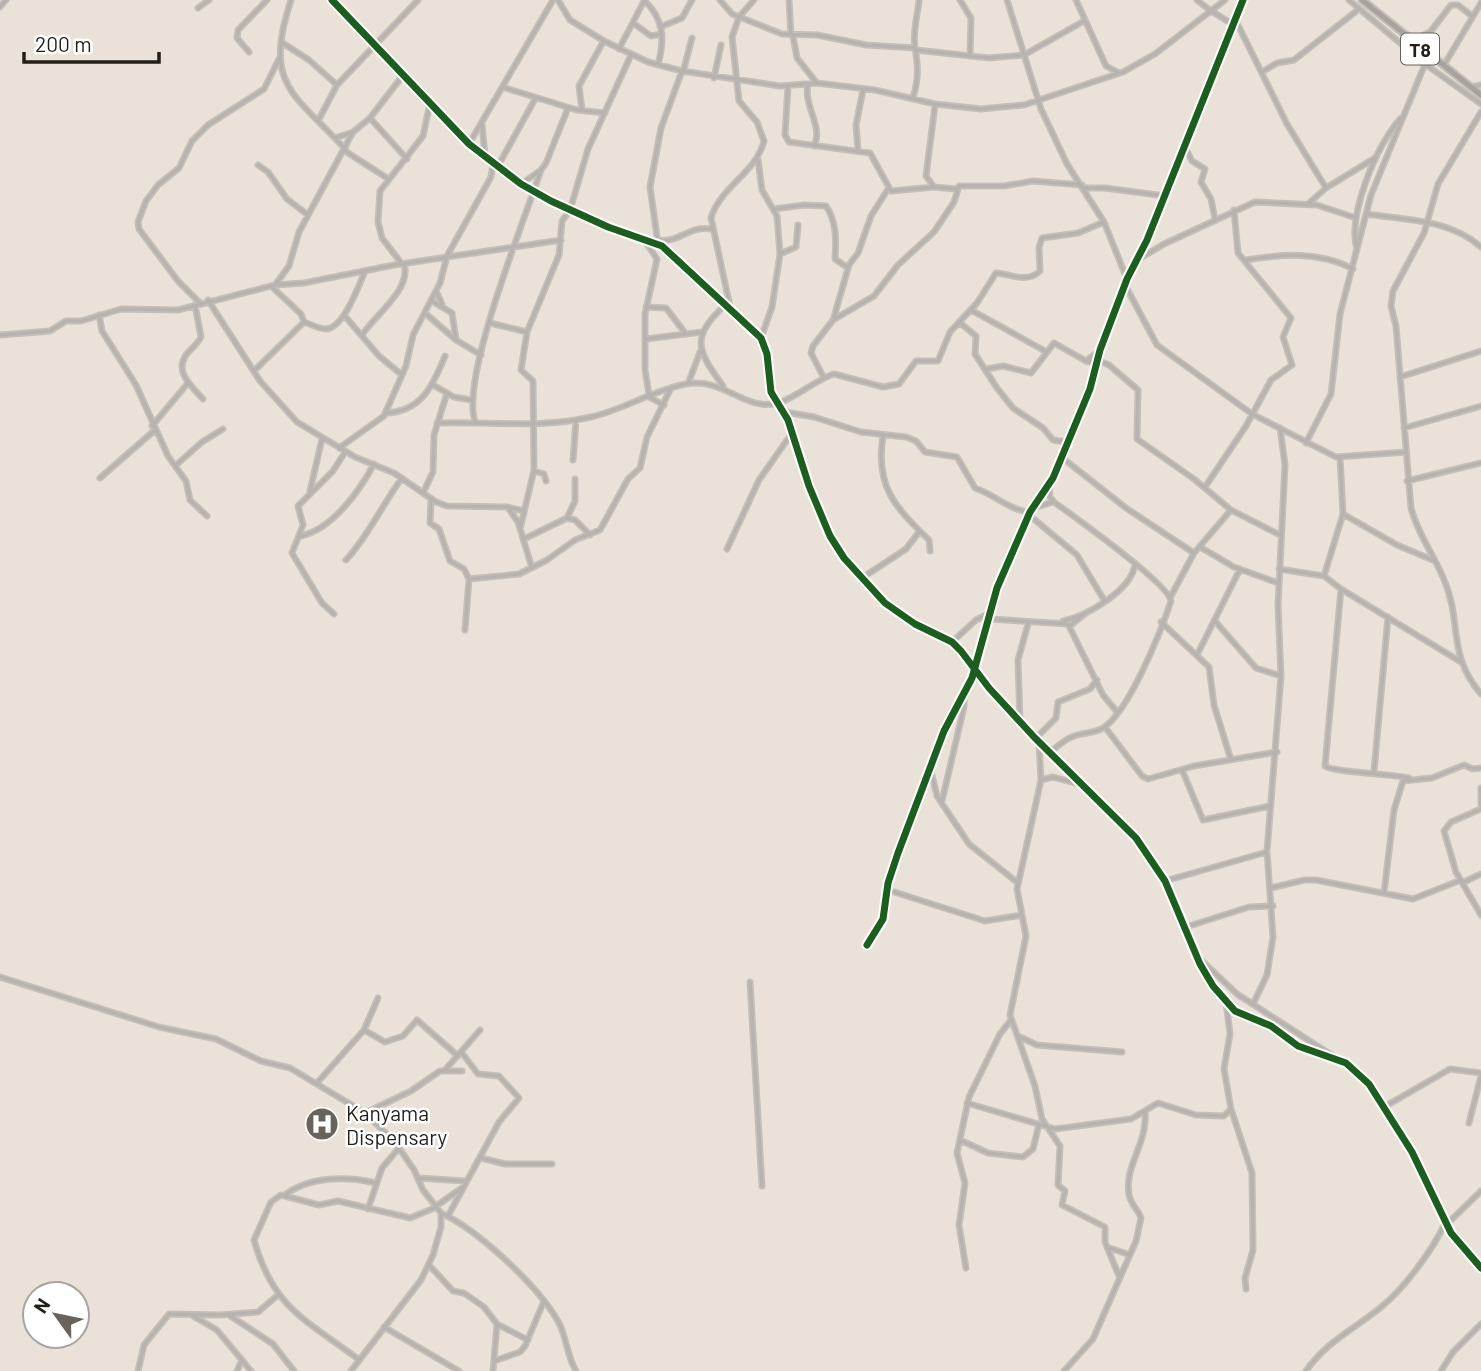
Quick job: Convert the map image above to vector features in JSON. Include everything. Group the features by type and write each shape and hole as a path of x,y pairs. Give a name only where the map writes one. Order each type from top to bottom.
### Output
{"main road":[{"name":"T8","path":"1362,0 1442,67 1481,95"}],"street":[{"path":"0,7 6,0"},
{"path":"198,8 209,0"},
{"path":"249,52 237,38 238,30 267,0"},
{"path":"203,399 188,383 182,362 201,337 197,304 139,229 140,216 155,188 179,168 199,133 264,89 279,59 291,0"},
{"path":"332,0 469,144 534,192 570,210 643,239 670,241 692,229 711,229"},
{"path":"318,121 337,85 418,0"},
{"path":"469,144 556,0 570,20 619,49 658,65 713,78 788,86 817,83 864,89 935,104 981,109 1038,102 1121,73 1155,54 1213,12 1225,0"},
{"path":"619,49 644,0 656,13 663,34 658,65"},
{"path":"660,27 681,18 692,0"},
{"path":"720,0 739,18 792,35 817,35 866,45 915,49 948,56 989,58 1024,55 1084,21"},
{"path":"734,26 754,0"},
{"path":"789,0 797,58 817,83"},
{"path":"912,98 918,77 915,49 919,0"},
{"path":"960,0 971,18 970,55"},
{"path":"1007,0 1038,102 1068,164 1104,222 1127,279"},
{"path":"1076,0 1086,28 1105,66 1121,73"},
{"path":"1197,0 1213,12 1234,22 1291,131 1326,188"},
{"path":"867,946 883,919 888,890 944,732 975,669 997,587 1030,514 1049,485 1090,389 1100,350 1127,279 1165,197 1242,0"},
{"path":"1349,0 1425,64 1481,104"},
{"path":"1442,67 1481,3"},
{"path":"1412,42 1431,31 1451,5 1458,5 1472,16"},
{"path":"1262,72 1277,63 1294,60 1359,9"},
{"path":"732,14 739,101 757,122 763,134 758,158 762,191 774,209 780,254 772,307 761,338"},
{"path":"633,23 651,36 663,34"},
{"path":"1078,25 1086,28"},
{"path":"692,38 661,128 650,187 658,242 761,338 767,354 771,392 785,412 794,432 809,486 830,536 860,579 907,619 951,642 1037,740 1136,838 1165,881 1197,956 1213,986 1226,1002 1240,1015 1271,1026 1298,1046 1336,1058"},
{"path":"582,110 579,86 604,41"},
{"path":"281,42 309,60 337,85"},
{"path":"713,78 721,45"},
{"path":"520,529 534,471 533,381 520,365 527,331 554,270 561,240 560,229 570,210 588,149 631,55"},
{"path":"279,59 288,86 318,121 346,150 388,179"},
{"path":"1306,443 1331,394 1340,314 1366,214 1402,116 1425,64"},
{"path":"335,138 353,132 370,118 404,74"},
{"path":"808,84 806,97 818,136 814,146"},
{"path":"1469,87 1481,85"},
{"path":"788,86 785,135 795,144 858,150 873,155 888,189"},
{"path":"502,87 535,99 606,113"},
{"path":"858,150 856,125 864,89"},
{"path":"338,448 377,422 385,412 402,375 413,335 436,291 446,259 535,99"},
{"path":"362,335 403,284 407,273 398,257 384,243 378,222 380,191 424,135 430,103"},
{"path":"934,187 926,176 935,104"},
{"path":"475,421 471,400 490,323 541,170 555,146 568,107"},
{"path":"1481,111 1438,184 1427,222 1391,299 1400,377 1407,481 1414,518 1447,585 1464,673 1481,694"},
{"path":"1358,252 1353,230 1365,183 1402,116"},
{"path":"370,118 407,159"},
{"path":"482,124 485,156"},
{"path":"273,286 289,266 308,215 346,150 353,132"},
{"path":"1184,145 1192,161 1205,169 1200,182 1210,197 1215,219"},
{"path":"1308,204 1326,188 1377,157"},
{"path":"731,311 711,229 713,212 758,158"},
{"path":"258,165 268,172 287,199 308,215"},
{"path":"493,173 498,166"},
{"path":"521,184 541,170"},
{"path":"824,378 811,349 833,320 878,292 898,265 942,222 954,202 956,190 962,185 1012,185 1033,181 1165,197"},
{"path":"888,189 896,191 934,187 956,190"},
{"path":"833,320 848,268 858,253 871,216 888,189"},
{"path":"1137,260 1215,219 1255,202 1308,204 1356,218"},
{"path":"774,209 804,205 826,206 833,219 837,241 835,259 848,268"},
{"path":"1205,487 1271,380 1292,365 1283,337 1291,320 1236,247 1234,210"},
{"path":"1366,214 1427,222 1459,230 1481,247"},
{"path":"437,423 475,421 496,426 576,420 603,414 688,384 712,383 747,400 778,403 824,378 844,374 883,387 898,384 916,361 938,361 946,339 971,310 996,273 1016,278 1038,274 1042,238 1078,233 1104,222"},
{"path":"780,254 796,247 797,225"},
{"path":"643,239 657,259 646,307 645,369 648,396"},
{"path":"0,335 50,331 65,321 80,321 121,309 164,311 273,286 561,240"},
{"path":"1147,240 1154,249"},
{"path":"1246,260 1313,255 1334,259 1353,269"},
{"path":"394,265 398,257"},
{"path":"1122,267 1133,267"},
{"path":"273,286 300,314 304,322 327,329 344,315 365,271"},
{"path":"1125,285 1157,345 1252,414 1306,443 1340,457 1406,452"},
{"path":"436,291 442,304 454,318 456,340"},
{"path":"208,300 254,372 290,416 322,439 402,478 431,500 447,506 506,507 524,511"},
{"path":"432,301 442,304"},
{"path":"688,384 700,350 702,332 725,305"},
{"path":"646,307 666,308 686,334"},
{"path":"971,310 1045,351"},
{"path":"425,313 456,340 481,355"},
{"path":"99,315 102,331 136,385 154,428 175,467 186,481 190,500 206,516"},
{"path":"344,315 379,356 402,375"},
{"path":"254,372 304,322"},
{"path":"958,322 976,336 975,354 1013,408 1043,428 1053,440 1066,442"},
{"path":"490,323 527,331"},
{"path":"646,339 702,332"},
{"path":"986,369 1003,366 1031,373 1045,351 1057,343 1086,361 1109,365 1138,390 1137,439 1205,487 1231,510 1280,535"},
{"path":"700,350 724,388"},
{"path":"1086,361 1100,350"},
{"path":"1400,377 1481,351"},
{"path":"385,412 398,412 416,404 433,385 445,356"},
{"path":"100,478 154,428 188,383"},
{"path":"433,385 447,393 471,400"},
{"path":"469,579 509,577 532,568 604,525 628,479 640,468 647,437 671,388"},
{"path":"423,493 434,466 437,423 447,393"},
{"path":"648,396 664,405"},
{"path":"390,401 398,412"},
{"path":"1404,428 1481,406"},
{"path":"785,412 883,436 906,437 916,442 925,452 957,457 975,488 991,493 1030,514 1077,555 1104,600"},
{"path":"573,460 576,420"},
{"path":"1254,1002 1271,959 1273,906 1267,852 1281,676 1279,569 1285,465 1280,428"},
{"path":"175,467 202,442 223,429"},
{"path":"727,548 759,480 794,432"},
{"path":"883,436 880,459 884,481 897,506 929,540 930,551"},
{"path":"310,494 322,439"},
{"path":"334,614 323,603 292,558 303,525 296,510 333,471 345,452"},
{"path":"1060,456 1126,508 1194,553"},
{"path":"1324,576 1343,514 1340,457"},
{"path":"1407,481 1481,463"},
{"path":"300,536 313,533 325,524 354,495 374,464"},
{"path":"534,471 544,474 546,481"},
{"path":"346,560 373,527 385,500 402,478"},
{"path":"524,539 567,518 575,501 575,479"},
{"path":"1049,485 1050,497 1054,502 1143,570 1171,596"},
{"path":"417,488 425,487"},
{"path":"431,500 430,523 439,529 450,561 464,569 469,579 465,630"},
{"path":"1030,514 1054,502"},
{"path":"506,507 520,529 532,568"},
{"path":"1050,752 1070,737 1105,727 1144,671 1171,596 1194,553 1231,510"},
{"path":"571,511 575,520 590,535"},
{"path":"1343,514 1397,545 1435,561"},
{"path":"567,518 575,520"},
{"path":"860,579 898,555 919,532"},
{"path":"1199,547 1240,569 1279,583"},
{"path":"1134,572 1135,564"},
{"path":"1198,653 1240,569"},
{"path":"1279,569 1324,576 1340,589 1461,662"},
{"path":"1070,626 1134,572 1143,570"},
{"path":"1340,589 1325,766 1334,772 1374,771 1409,778 1432,778 1464,765 1473,769 1481,768"},
{"path":"951,642 976,620 990,616 1028,624 1061,621 1092,608"},
{"path":"1374,771 1388,617"},
{"path":"1061,621 1070,626 1103,695 1116,712"},
{"path":"1215,621 1256,668 1281,676"},
{"path":"1161,622 1198,653 1209,667 1214,705 1231,760"},
{"path":"1020,721 1018,660 1028,624"},
{"path":"966,1268 958,1225 965,1183 957,1161 967,1104 1011,1020 1026,936 1017,900 1018,883 1041,780 1037,740 1056,719 1058,702 1090,689 1097,680"},
{"path":"942,801 964,707 964,694"},
{"path":"1105,727 1144,778 1277,752"},
{"path":"930,769 933,785 976,851 1018,883"},
{"path":"1182,770 1203,820 1271,806"},
{"path":"1041,780 1053,777 1082,785"},
{"path":"1384,893 1399,789 1409,778"},
{"path":"1481,789 1481,807 1444,828 1461,882 1481,915"},
{"path":"1165,881 1267,852"},
{"path":"1271,888 1304,880 1417,898 1481,874"},
{"path":"888,890 985,921 1022,915"},
{"path":"1186,927 1249,907 1273,906"},
{"path":"1197,956 1220,980 1357,1070 1384,1107 1428,1180 1447,1223 1481,1268"},
{"path":"0,977 159,1027 216,1039 261,1061 290,1068 365,1113 399,1148 423,1190 441,1213 509,1263 544,1301 560,1325 576,1371"},
{"path":"750,982 762,1186"},
{"path":"317,1083 364,1030 378,998"},
{"path":"1226,1002 1230,1034 1224,1069 1231,1109 1252,1172 1253,1250 1245,1278 1246,1289"},
{"path":"364,1030 385,1042 403,1036 416,1020 460,1054 480,1076 499,1076 519,1094 517,1101 501,1118 448,1216"},
{"path":"1011,1020 1046,1128 1060,1146 1058,1185 1065,1191 1063,1208 1105,1227 1108,1247 1119,1276"},
{"path":"1004,1029 1037,1045 1122,1052"},
{"path":"365,1113 445,1070 480,1030"},
{"path":"1384,1107 1450,1069 1481,1074 1469,1122"},
{"path":"445,1070 463,1071"},
{"path":"967,1104 1046,1128 1080,1127 1130,1119 1158,1104 1215,1117 1228,1114 1231,1109"},
{"path":"1064,1371 1093,1339 1130,1255 1141,1218 1132,1203 1128,1187 1145,1135 1145,1112"},
{"path":"960,1140 988,1153 1023,1157 1033,1149 1039,1124"},
{"path":"368,1209 382,1168 399,1148"},
{"path":"481,1158 505,1164 552,1164"},
{"path":"358,1359 295,1314 278,1296 256,1248 254,1235 271,1202 298,1187 355,1178 376,1183"},
{"path":"418,1178 466,1181"},
{"path":"285,1195 319,1205 338,1201 412,1218 437,1207 462,1188"},
{"path":"1306,1371 1335,1340 1389,1300 1428,1256 1447,1223 1481,1191"},
{"path":"351,1371 429,1265 438,1243 441,1213"},
{"path":"1108,1247 1130,1255"},
{"path":"429,1265 453,1291 464,1293 484,1307 497,1324 528,1340"},
{"path":"138,1371 144,1345 165,1317 258,1312 278,1296"},
{"path":"492,1367 520,1352 528,1340 544,1301"},
{"path":"193,1315 218,1330 251,1371"},
{"path":"229,1315 273,1344 294,1371"},
{"path":"492,1367 497,1324"},
{"path":"1441,1371 1457,1347 1481,1324"},
{"path":"384,1327 459,1371"},
{"path":"237,1371 242,1360"}],"cycle path":[{"path":"332,0 469,144 521,184 551,201 608,227 662,246 761,338 767,354 771,392 788,420 809,486 830,536 844,558 885,603 915,624 952,642 1035,738 1136,838 1165,881 1200,964 1213,986 1235,1011 1271,1026 1298,1046 1346,1063 1369,1084 1412,1152 1451,1233 1481,1268"},
{"path":"867,945 883,919 888,883 944,731 972,678 997,588 1030,512 1053,478 1090,389 1100,350 1127,279 1147,240 1243,0"}],"place":[{"name":"Kanyama Dispensary","path":"322,1124"}]}
